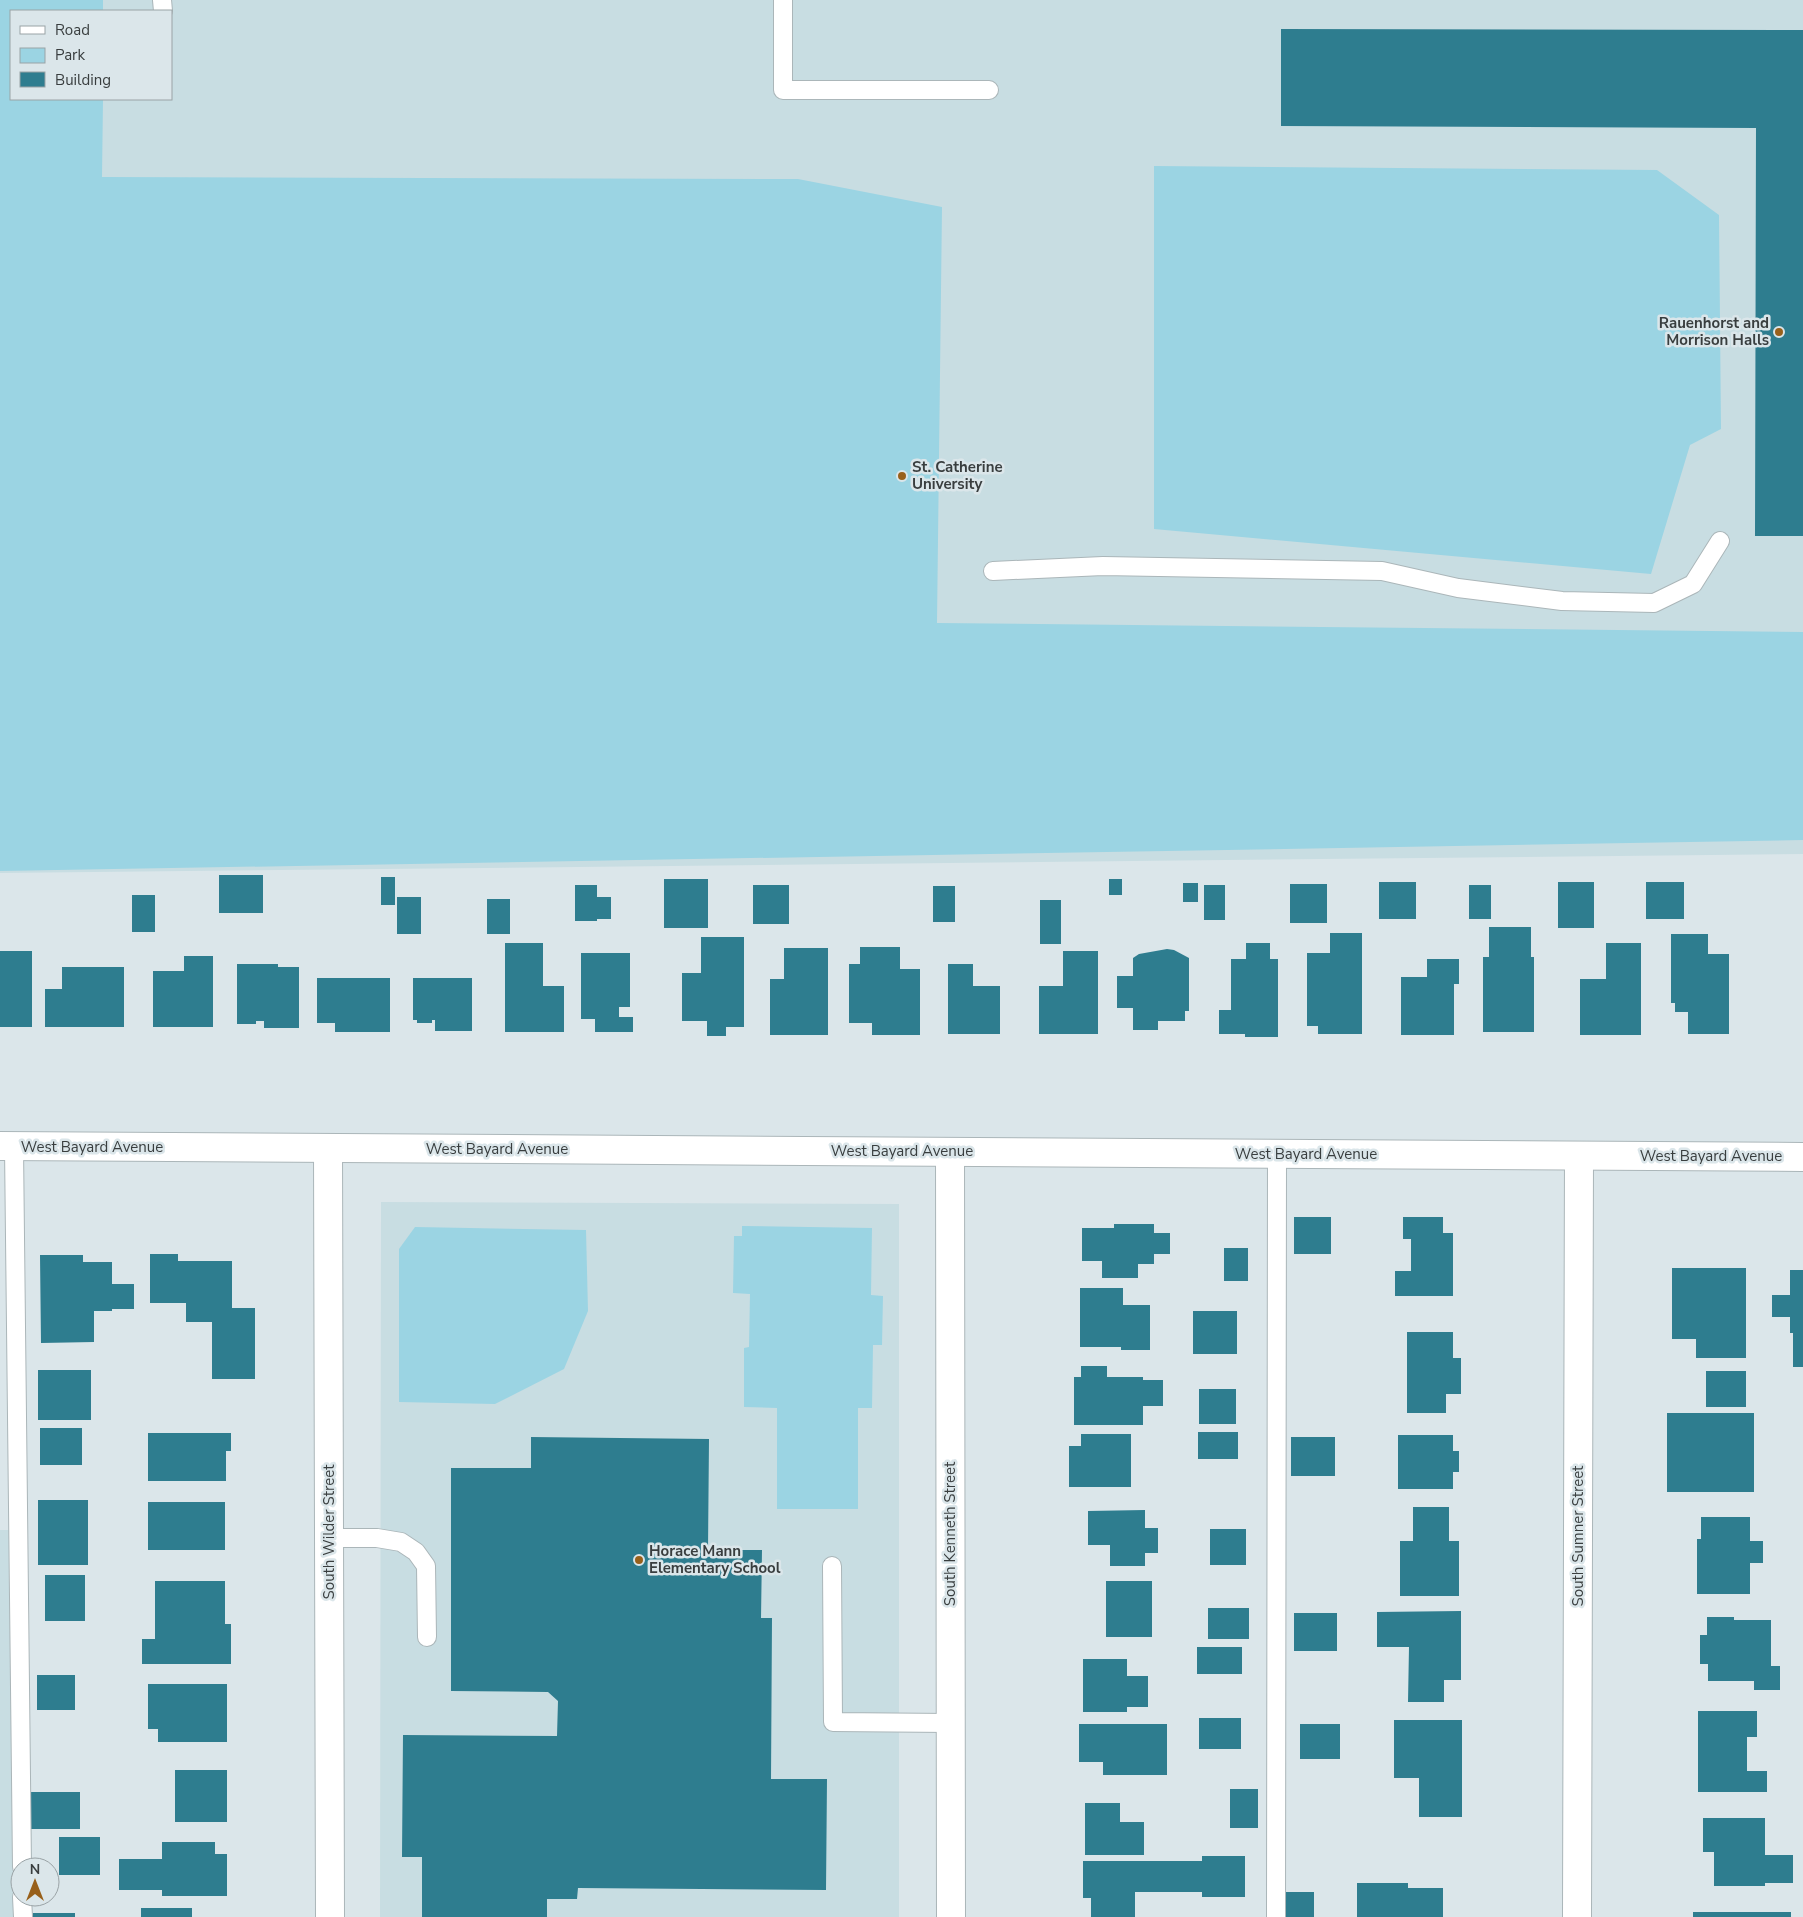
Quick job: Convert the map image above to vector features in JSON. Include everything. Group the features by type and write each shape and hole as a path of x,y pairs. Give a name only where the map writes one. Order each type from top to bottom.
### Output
{"street":[{"name":"West Bayard Avenue","path":"7,1146 1803,1157"},
{"name":"South Wilder Street","path":"328,1148 330,1917"},
{"name":"South Kenneth Street","path":"950,1152 951,1917"},
{"name":"South Sumner Street","path":"1577,1917 1579,1156"}],"lane":[{"path":"783,0 783,90 989,90"},
{"path":"993,572 1103,566 1382,572 1458,588 1562,601 1654,603 1693,584 1720,541"},
{"path":"7,1146 22,1857"},
{"path":"1276,1917 1277,1154"},
{"path":"329,1538 377,1538 401,1542 416,1552 426,1566 428,1637"},
{"path":"832,1566 833,1722 950,1723"}],"shaded area":[{"name":"St. Catherine University","path":"0,0 1803,0 1803,854 0,873"},
{"name":"Horace Mann Elementary School","path":"381,1202 899,1204 899,1917 380,1917"},
{"path":"0,1530 23,1530 20,1857 10,1857 10,1907 24,1907 29,1917 0,1917"}],"green space":[{"path":"0,0 103,0 103,10 10,10 10,100 103,100 102,177 798,179 942,207 937,623 1803,632 1803,840 0,871"},
{"path":"1154,166 1657,170 1719,215 1721,429 1690,445 1651,574 1154,529"},
{"path":"742,1226 872,1228 871,1295 883,1296 882,1345 873,1345 872,1408 858,1408 858,1509 777,1509 777,1408 744,1407 744,1348 749,1347 750,1294 733,1293 734,1236 742,1236"},
{"path":"415,1227 586,1230 588,1311 564,1369 495,1404 399,1402 399,1249"}],"building":[{"name":"Rauenhorst and Morrison Halls","path":"1281,29 1803,30 1803,536 1755,536 1756,128 1281,126"},
{"path":"219,875 263,875 263,913 219,913"},
{"path":"381,877 395,877 395,905 381,905"},
{"path":"664,879 708,879 708,928 664,928"},
{"path":"1109,879 1122,879 1122,895 1109,895"},
{"path":"1379,882 1416,882 1416,919 1379,919"},
{"path":"1558,882 1594,882 1594,928 1558,928"},
{"path":"1646,882 1684,882 1684,919 1646,919"},
{"path":"1183,883 1198,883 1198,902 1183,902"},
{"path":"1290,884 1327,884 1327,923 1290,923"},
{"path":"575,885 597,885 597,897 611,897 611,919 575,921"},
{"path":"753,885 789,885 789,924 753,924"},
{"path":"1204,885 1225,885 1225,920 1204,920"},
{"path":"1469,885 1491,885 1491,919 1469,919"},
{"path":"933,886 955,886 955,922 933,922"},
{"path":"132,895 155,895 155,932 132,932"},
{"path":"397,897 421,897 421,934 397,934"},
{"path":"487,899 510,899 510,934 487,934"},
{"path":"1040,900 1061,900 1061,944 1040,944"},
{"path":"1489,927 1531,927 1531,957 1534,957 1534,1032 1483,1032 1483,957 1489,957"},
{"path":"1330,933 1362,933 1362,1034 1318,1034 1318,1026 1307,1026 1307,953 1330,953"},
{"path":"1671,934 1708,934 1708,954 1729,954 1729,1034 1688,1034 1688,1012 1675,1012 1675,1003 1671,1003"},
{"path":"701,937 744,937 744,1027 726,1027 726,1036 707,1036 707,1021 682,1021 682,973 701,973"},
{"path":"505,943 543,943 543,986 564,986 564,1032 505,1032"},
{"path":"1246,943 1270,943 1270,959 1278,959 1278,1037 1245,1037 1245,1034 1219,1034 1219,1010 1231,1010 1231,959 1246,959"},
{"path":"1606,943 1641,943 1641,1035 1580,1035 1580,979 1606,979"},
{"path":"860,947 900,947 900,969 920,969 920,1035 872,1035 872,1023 849,1023 849,964 860,964"},
{"path":"784,948 828,948 828,1035 770,1035 770,979 784,979"},
{"path":"1167,949 1174,950 1189,958 1189,1011 1185,1011 1185,1021 1158,1021 1158,1030 1133,1030 1133,1008 1117,1008 1117,976 1133,976 1133,958 1139,954"},
{"path":"0,951 32,951 32,1027 0,1027"},
{"path":"1063,951 1098,951 1098,1034 1039,1034 1039,986 1063,986"},
{"path":"581,953 630,953 630,1007 619,1007 619,1017 633,1017 633,1032 595,1032 595,1019 581,1019"},
{"path":"184,956 213,956 213,1027 153,1027 153,971 184,971"},
{"path":"1427,959 1459,959 1459,984 1454,984 1454,1035 1401,1035 1401,977 1427,977"},
{"path":"237,964 278,964 278,967 299,967 299,1028 264,1028 264,1021 256,1021 256,1024 237,1024"},
{"path":"948,964 973,964 973,986 1000,986 1000,1034 948,1034"},
{"path":"62,967 124,967 124,1027 45,1027 45,989 62,989"},
{"path":"317,978 390,978 390,1032 335,1032 335,1023 317,1023"},
{"path":"413,978 472,978 472,1031 435,1031 435,1020 432,1020 432,1023 417,1023 417,1020 413,1020"},
{"path":"1294,1217 1331,1217 1331,1254 1294,1254"},
{"path":"1403,1217 1443,1217 1443,1233 1453,1233 1453,1296 1395,1296 1395,1271 1411,1271 1411,1239 1403,1239"},
{"path":"1114,1224 1154,1224 1154,1233 1170,1233 1170,1254 1154,1254 1154,1264 1138,1264 1138,1278 1102,1278 1102,1261 1082,1261 1082,1228 1114,1228"},
{"path":"1224,1248 1248,1248 1248,1281 1224,1281"},
{"path":"150,1254 178,1254 178,1261 232,1261 232,1308 255,1308 255,1379 212,1379 212,1322 186,1322 186,1303 150,1303"},
{"path":"40,1255 83,1255 83,1262 112,1262 112,1284 134,1284 134,1309 94,1311 94,1342 41,1343"},
{"path":"1672,1268 1746,1268 1746,1358 1696,1358 1696,1339 1672,1339"},
{"path":"1790,1270 1803,1270 1803,1367 1793,1367 1793,1333 1790,1333 1790,1317 1772,1317 1772,1295 1790,1295"},
{"path":"1080,1288 1123,1288 1123,1305 1150,1305 1150,1350 1121,1350 1121,1347 1080,1347"},
{"path":"1193,1311 1237,1311 1237,1354 1193,1354"},
{"path":"1407,1332 1453,1332 1453,1358 1461,1358 1461,1394 1446,1394 1446,1413 1407,1413"},
{"path":"1081,1366 1107,1366 1107,1377 1143,1377 1143,1380 1163,1380 1163,1406 1143,1406 1143,1425 1074,1425 1074,1377 1081,1377"},
{"path":"38,1370 91,1370 91,1420 38,1420"},
{"path":"1706,1371 1746,1371 1746,1407 1706,1407"},
{"path":"1199,1389 1236,1389 1236,1424 1199,1424"},
{"path":"1667,1413 1754,1413 1754,1492 1667,1492"},
{"path":"40,1428 82,1428 82,1465 40,1465"},
{"path":"1198,1432 1238,1432 1238,1459 1198,1459"},
{"path":"148,1433 231,1433 231,1451 226,1451 226,1481 148,1481"},
{"path":"1081,1434 1131,1434 1131,1487 1069,1487 1069,1446 1081,1446"},
{"path":"1398,1435 1453,1435 1453,1451 1459,1451 1459,1472 1453,1472 1453,1489 1398,1489"},
{"name":"Horace Mann Elementary School","path":"531,1437 709,1439 708,1550 762,1550 761,1618 772,1618 771,1779 827,1779 826,1890 578,1888 577,1899 547,1899 547,1917 422,1917 422,1857 402,1857 403,1735 557,1736 558,1701 548,1692 451,1691 451,1468 531,1468"},
{"path":"1291,1437 1335,1437 1335,1476 1291,1476"},
{"path":"38,1500 88,1500 88,1565 38,1565"},
{"path":"148,1502 225,1502 225,1550 148,1550"},
{"path":"1413,1507 1449,1507 1449,1541 1459,1541 1459,1596 1400,1596 1400,1541 1413,1541"},
{"path":"1145,1510 1145,1528 1158,1528 1158,1553 1145,1553 1145,1566 1110,1566 1110,1545 1088,1545 1088,1511"},
{"path":"1701,1517 1750,1517 1750,1541 1763,1541 1763,1563 1750,1563 1750,1594 1697,1594 1697,1539 1701,1539"},
{"path":"1210,1529 1246,1529 1246,1565 1210,1565"},
{"path":"45,1575 85,1575 85,1621 45,1621"},
{"path":"155,1581 225,1581 225,1624 231,1624 231,1664 142,1664 142,1639 155,1639"},
{"path":"1106,1581 1152,1581 1152,1637 1106,1637"},
{"path":"1208,1608 1249,1608 1249,1639 1208,1639"},
{"path":"1461,1611 1461,1680 1444,1680 1444,1702 1408,1702 1409,1647 1377,1647 1377,1612"},
{"path":"1294,1613 1337,1613 1337,1651 1294,1651"},
{"path":"1707,1617 1734,1617 1734,1620 1771,1620 1771,1666 1780,1666 1780,1690 1754,1690 1754,1681 1708,1681 1708,1664 1700,1664 1700,1635 1707,1635"},
{"path":"1197,1647 1242,1647 1242,1674 1197,1674"},
{"path":"1083,1659 1127,1659 1127,1676 1148,1676 1148,1707 1127,1707 1127,1712 1083,1712"},
{"path":"37,1675 75,1675 75,1710 37,1710"},
{"path":"148,1684 227,1684 227,1742 158,1742 158,1729 148,1729"},
{"path":"1698,1711 1757,1711 1757,1737 1747,1737 1747,1771 1767,1771 1767,1792 1698,1792"},
{"path":"1199,1718 1241,1718 1241,1749 1199,1749"},
{"path":"1394,1720 1462,1720 1462,1817 1419,1817 1419,1778 1394,1778"},
{"path":"1079,1724 1167,1724 1167,1775 1103,1775 1103,1762 1079,1762"},
{"path":"1300,1724 1340,1724 1340,1759 1300,1759"},
{"path":"175,1770 227,1770 227,1822 175,1822"},
{"path":"1230,1789 1258,1789 1258,1828 1230,1828"},
{"path":"31,1792 80,1792 80,1829 31,1829"},
{"path":"1085,1803 1120,1803 1120,1822 1144,1822 1144,1855 1085,1855"},
{"path":"1703,1818 1765,1818 1765,1855 1793,1855 1793,1883 1765,1883 1765,1886 1714,1886 1714,1852 1703,1852"},
{"path":"59,1837 100,1837 100,1875 60,1875"},
{"path":"162,1842 215,1842 215,1854 227,1854 227,1896 162,1896 162,1890 119,1890 119,1859 162,1859"},
{"path":"1202,1856 1245,1856 1245,1897 1202,1897 1202,1892 1135,1892 1135,1917 1091,1917 1091,1898 1083,1898 1083,1861 1202,1861"},
{"path":"1357,1883 1408,1883 1408,1888 1443,1888 1443,1917 1357,1917"},
{"path":"1282,1892 1314,1892 1314,1917 1282,1917"},
{"path":"141,1908 192,1908 192,1917 141,1917"},
{"path":"1693,1912 1791,1912 1791,1917 1693,1917"},
{"path":"33,1913 75,1913 75,1917 33,1917"}],"place":[{"name":"Rauenhorst and Morrison Halls","path":"1779,332"},
{"name":"St. Catherine University","path":"902,476"},
{"name":"Horace Mann Elementary School","path":"639,1560"}]}
